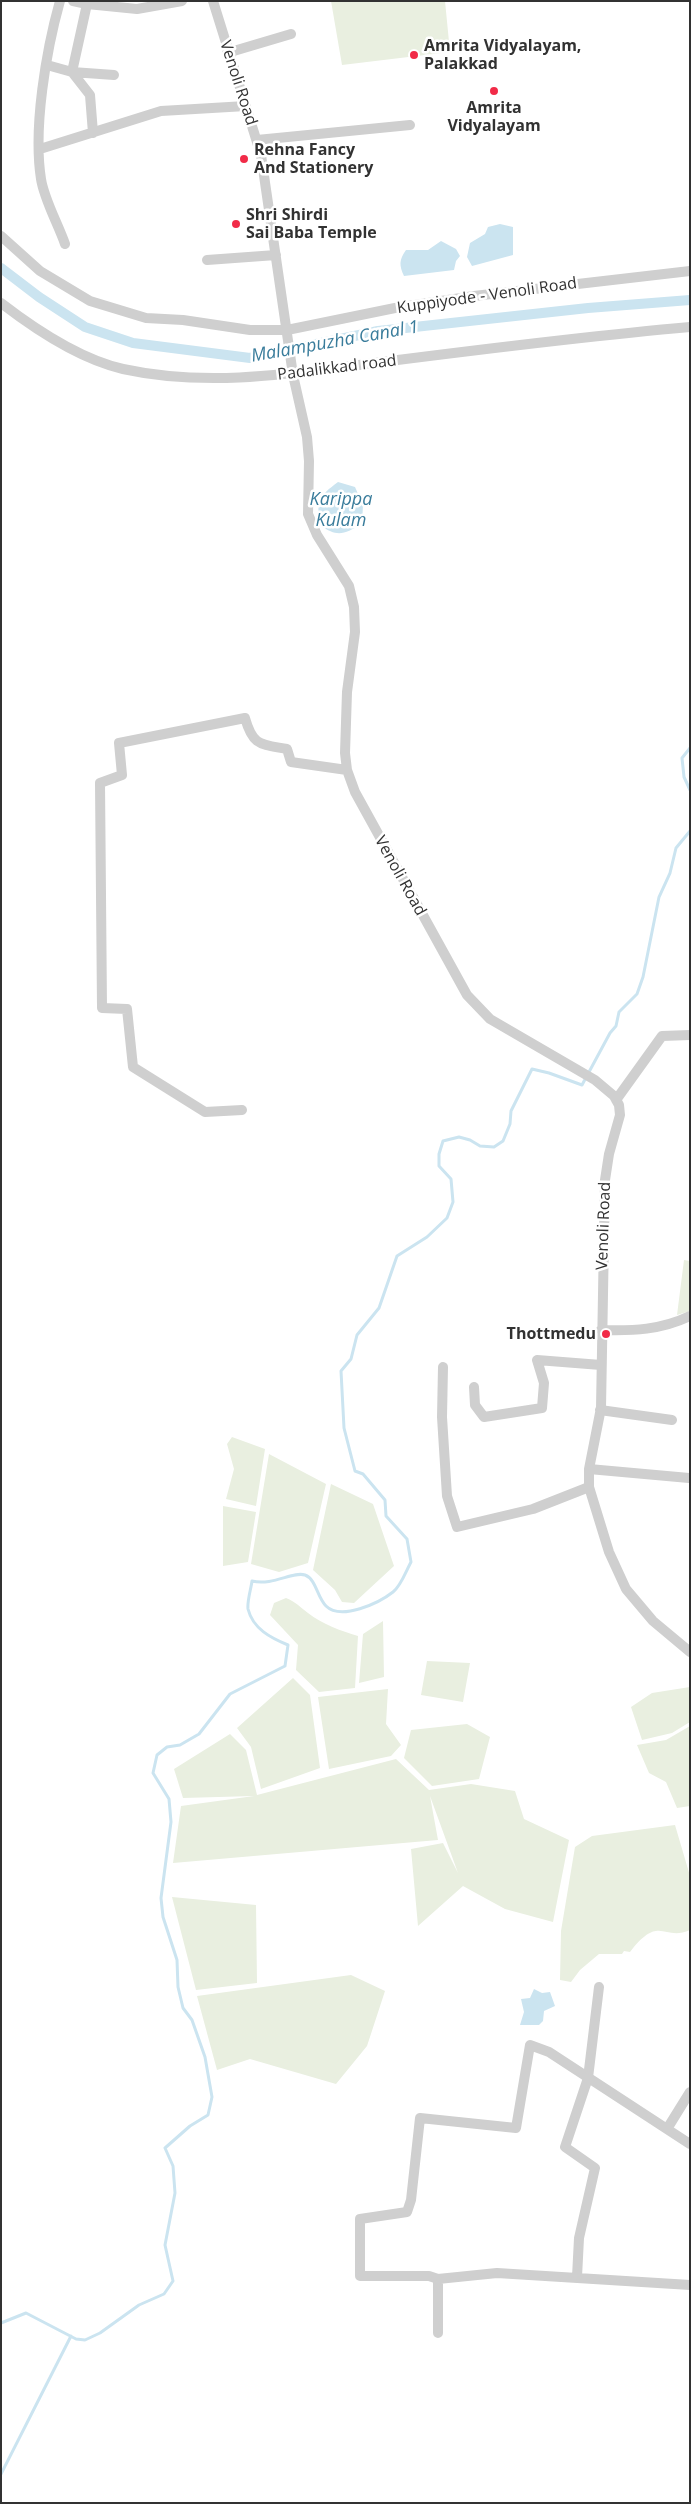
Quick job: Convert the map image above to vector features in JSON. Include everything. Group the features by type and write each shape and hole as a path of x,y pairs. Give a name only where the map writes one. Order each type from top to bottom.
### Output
{"street":[{"path":"60,1 39,118 41,180 65,244"},
{"path":"73,1 137,9 182,1"},
{"name":"Venoli Road","path":"213,1 227,52 257,140 276,255 292,372 307,437 308,514 317,535 349,586 354,607 355,632 347,692 345,753 347,770 355,792 467,995 490,1019 595,1080 616,1100 620,1114 609,1154 605,1180 600,1410 589,1468 589,1487 608,1552 626,1589 653,1621 690,1652"},
{"path":"72,72 87,4"},
{"path":"227,52 291,34"},
{"path":"47,65 72,72 114,75"},
{"path":"72,72 90,95 93,133"},
{"path":"40,149 161,111 246,106"},
{"path":"257,140 410,125"},
{"name":"Kuppiyode - Venoli Road","path":"1,236 40,271 90,301 146,318 183,320 250,330 287,331 395,308 474,296 690,271"},
{"path":"207,260 276,255"},
{"name":"Padalikkad road","path":"1,302 21,318 76,351 121,368 170,377 237,379 690,327"},
{"path":"242,1110 205,1112 133,1067 127,1010 102,1008 100,784 122,775 119,743 246,718 250,736 258,743 287,749 291,762 347,770"},
{"path":"616,1100 662,1036 690,1035"},
{"path":"601,1330 638,1332 658,1328 690,1316"},
{"path":"474,1387 475,1406 484,1418 542,1408 544,1383 537,1360 601,1365"},
{"path":"443,1367 442,1417 447,1496 457,1527 533,1509 589,1487"},
{"path":"600,1410 672,1420"},
{"path":"589,1468 688,1478"},
{"path":"576,2277 579,2238 595,2168 565,2148 588,2078 599,1987"},
{"path":"690,2144 549,2052 530,2045 516,2128 420,2118 411,2200 407,2212 360,2219 360,2276 429,2276 438,2279 497,2273 690,2285"},
{"path":"667,2129 690,2092"},
{"path":"438,2279 438,2333"}],"green space":[{"path":"331,1 445,1 450,52 342,65"},
{"path":"684,1260 690,1261 690,1311 677,1315"},
{"path":"232,1437 265,1449 256,1506 226,1499 234,1469 227,1444"},
{"path":"269,1454 326,1484 308,1563 279,1572 251,1564"},
{"path":"331,1484 373,1504 394,1566 354,1603 342,1602 335,1590 313,1570"},
{"path":"223,1506 256,1512 248,1562 223,1566"},
{"path":"286,1598 325,1624 358,1636 355,1688 319,1692 296,1670 298,1645 270,1615 274,1603"},
{"path":"383,1621 384,1677 359,1683 363,1634"},
{"path":"427,1661 470,1663 463,1702 421,1695"},
{"path":"293,1678 310,1695 320,1768 261,1789 251,1747 237,1728"},
{"path":"690,1687 690,1722 672,1733 642,1740 631,1707 652,1693"},
{"path":"388,1689 386,1724 401,1745 391,1756 329,1769 318,1697"},
{"path":"467,1724 490,1737 479,1779 432,1786 404,1758 411,1730"},
{"path":"690,1726 690,1806 677,1808 666,1782 649,1773 637,1745 666,1740"},
{"path":"230,1734 246,1750 257,1795 396,1759 429,1790 471,1784 515,1791 524,1819 569,1840 553,1922 505,1909 463,1886 418,1926 411,1849 443,1843 458,1873 430,1796 438,1840 173,1863 181,1806 254,1796 183,1798 174,1769"},
{"path":"675,1825 690,1876 690,1930 681,1933 655,1931 640,1940 630,1952 599,1954 580,1970 571,1982 560,1980 561,1931 575,1847 592,1836"},
{"path":"172,1897 256,1905 257,1983 196,1990"},
{"path":"351,1975 385,1991 367,2046 336,2084 250,2059 217,2070 197,1996"}],"water":[{"path":"500,224 513,227 513,255 472,266 467,257 470,243 485,234 488,227"},
{"path":"441,241 456,249 460,256 456,261 454,270 404,276 400,263 406,250 428,250"},
{"name":"Karippa Kulam","path":"338,482 355,487 363,505 362,524 341,533 332,532 320,525 318,510 323,495"},
{"path":"534,1989 542,1993 550,1992 555,2006 544,2011 543,2021 539,2025 520,2025 524,2012 521,1999 530,1998"}],"waterway":[{"name":"Malampuzha Canal 1","path":"1,268 39,297 85,327 133,343 250,358 378,331 588,308 690,300"},
{"path":"690,748 682,758 684,777 690,790"},
{"path":"1,2323 26,2313 76,2339 85,2340 100,2333 139,2305 164,2294 173,2281 165,2245 175,2193 173,2166 165,2148 190,2126 208,2115 212,2097 205,2057 192,2020 183,2008 178,1987 177,1960 163,1917 161,1898 171,1822 169,1799 153,1773 157,1755 167,1747 180,1745 199,1734 230,1694 285,1666 288,1645 264,1632 250,1616 248,1606 252,1581 267,1582 300,1574 305,1575 312,1580 326,1606 341,1612 360,1609 379,1601 393,1592 401,1582 411,1562 407,1539 386,1516 385,1500 363,1474 355,1471 344,1428 341,1371 351,1359 357,1335 379,1308 397,1256 427,1237 447,1218 453,1202 451,1179 439,1166 439,1154 443,1141 459,1137 470,1140 480,1146 494,1147 503,1141 510,1124 511,1111 532,1069 582,1085 610,1033 616,1026 619,1012 637,994 643,977 659,897 670,873 676,848 690,831"},
{"path":"1,2474 71,2336"}],"place":[{"name":"Amrita Vidyalayam, Palakkad","path":"414,55"},
{"name":"Amrita Vidyalayam","path":"494,91"},
{"name":"Rehna Fancy And Stationery","path":"244,159"},
{"name":"Shri Shirdi Sai Baba Temple","path":"236,224"},
{"name":"Thottmedu","path":"606,1334"}]}
